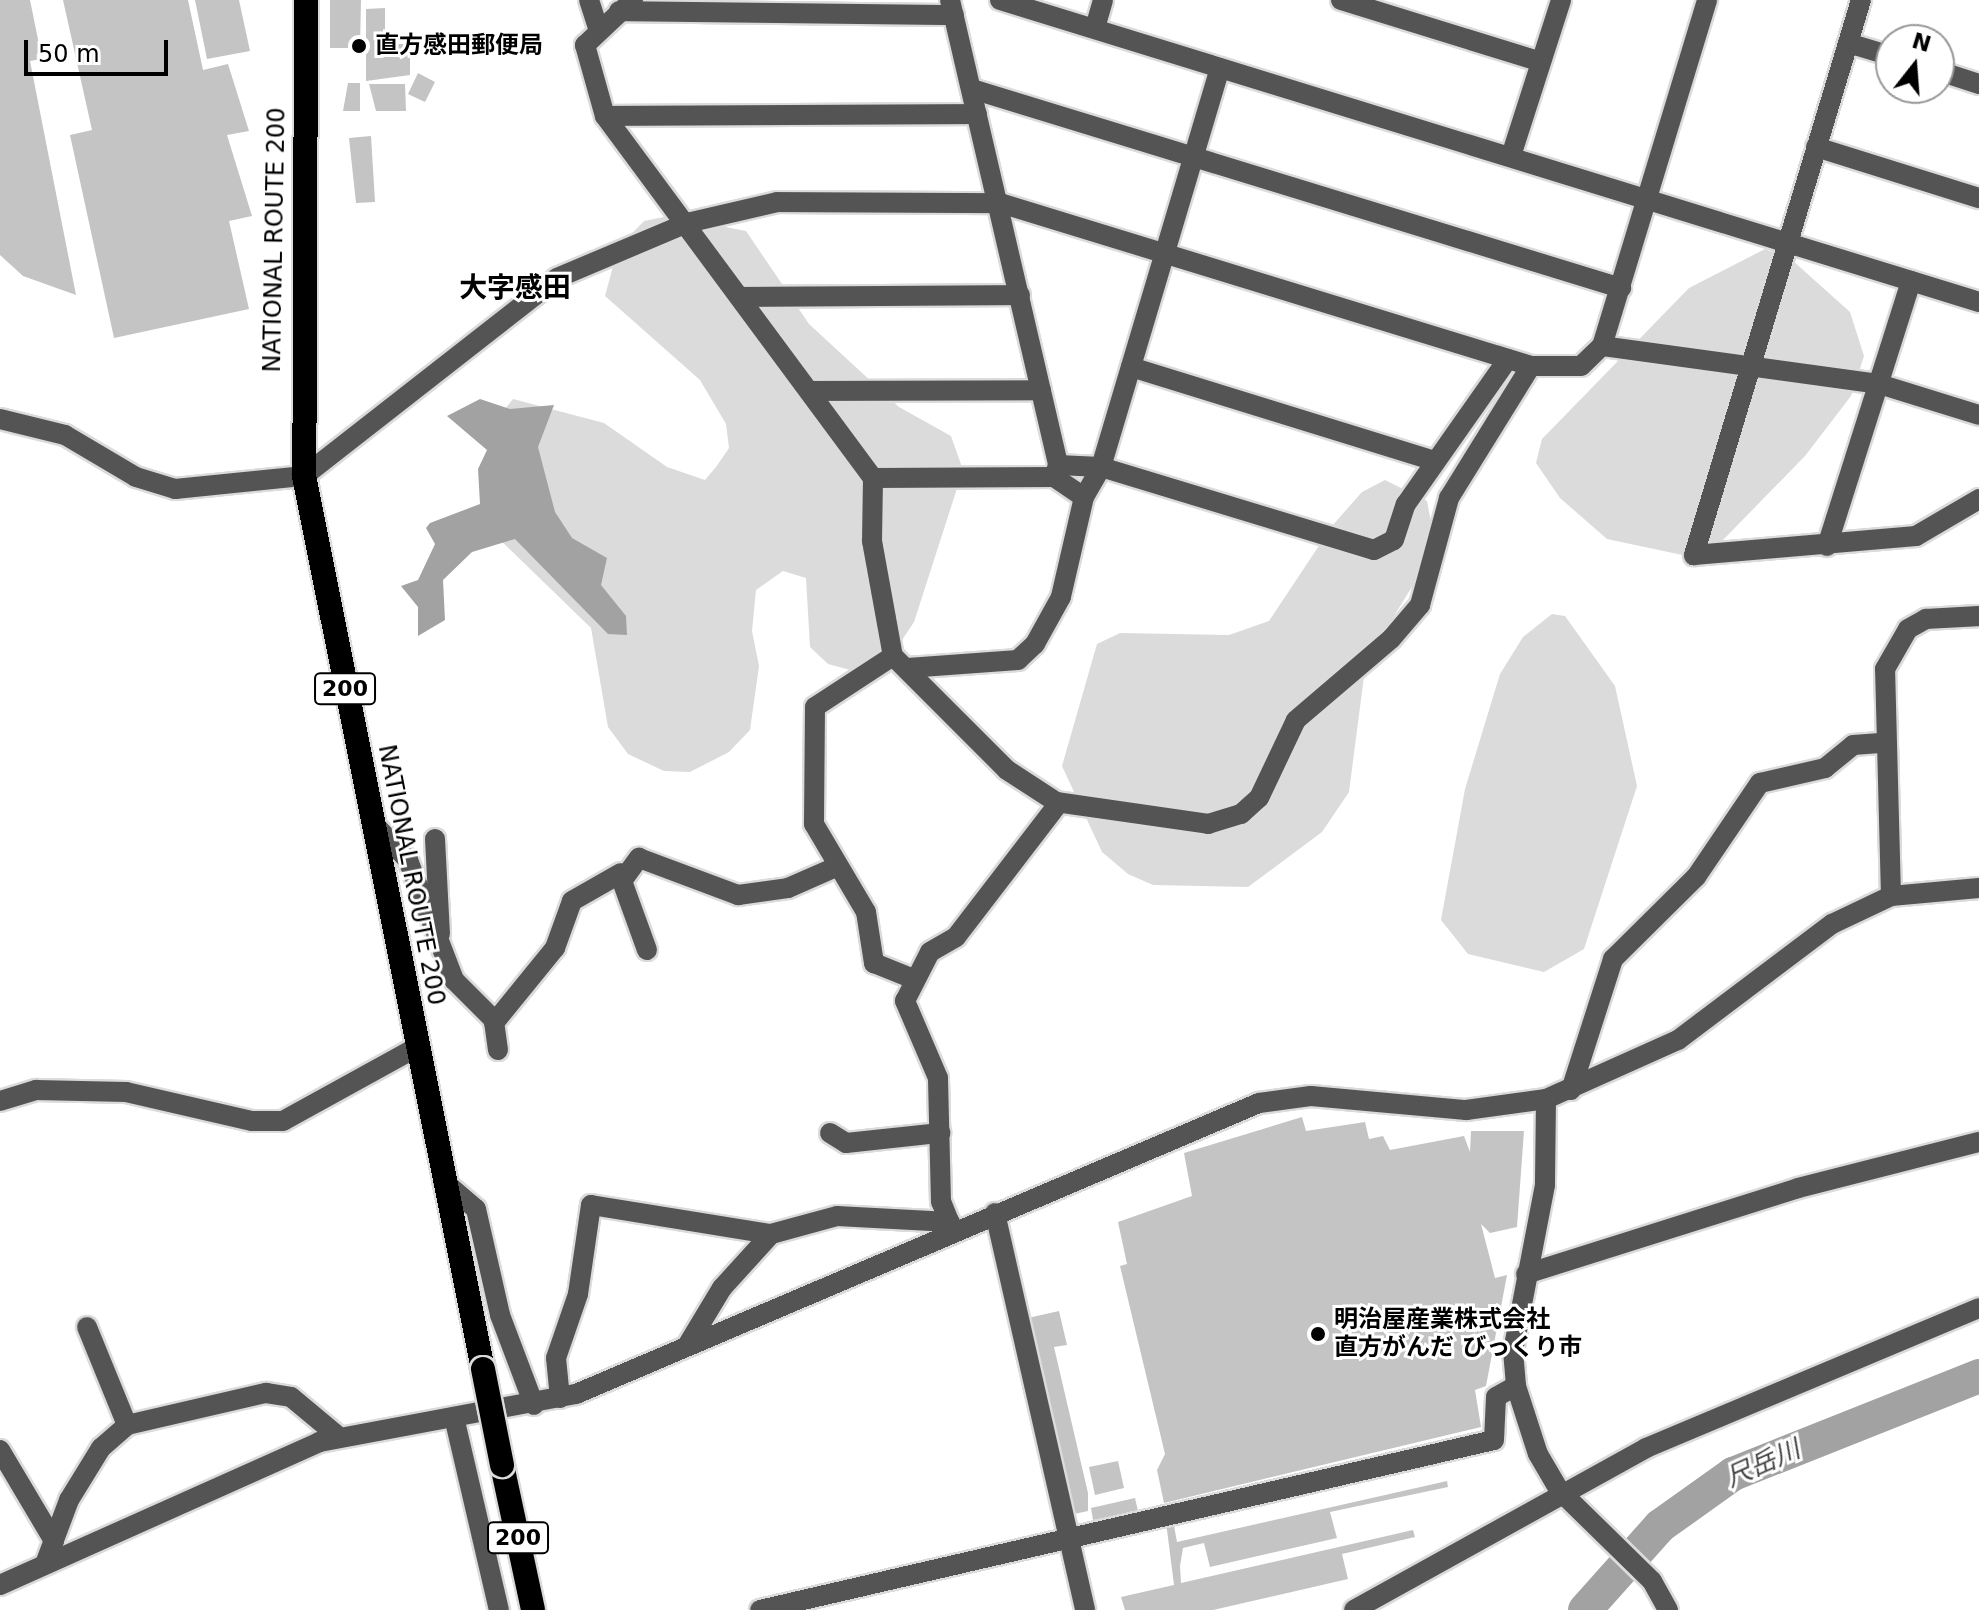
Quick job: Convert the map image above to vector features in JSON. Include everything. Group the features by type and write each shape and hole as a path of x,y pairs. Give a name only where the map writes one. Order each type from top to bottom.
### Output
{"highway":[{"name":"NATIONAL ROUTE 200","path":"306,0 304,476 374,824 415,1048 533,1610"}],"street":[{"path":"589,0 598,28"},
{"path":"1000,0 1979,302"},
{"path":"1095,28 1103,0"},
{"path":"1341,0 1541,62"},
{"path":"1511,156 1561,0"},
{"path":"0,419 65,435 136,477 175,489 304,476 557,278 687,223 777,202 1000,203 1531,366 1581,366 1602,346 1707,0"},
{"path":"1861,0 1694,555 1916,536 1979,499"},
{"path":"1084,497 1056,471 1000,203 952,8 626,6 598,28 584,56 605,116 742,297 873,478 872,541 900,662 1007,770 1059,803 1208,824 1241,814 1259,798 1296,720 1391,639 1420,605 1449,498 1531,366"},
{"path":"1848,43 1875,51"},
{"path":"911,978 874,963 866,912 836,867 814,824 819,764 810,719 831,695 900,662 1018,660 1035,644 1061,597 1084,497 1101,467 1220,68"},
{"path":"1955,76 1979,84"},
{"path":"972,89 1621,288"},
{"path":"605,116 977,114"},
{"path":"1816,147 1979,198"},
{"path":"1827,546 1911,281"},
{"path":"742,297 1020,295"},
{"path":"1602,346 1879,384 1979,415"},
{"path":"873,478 1101,467 1374,550 1394,540 1435,461 1508,359"},
{"path":"1131,367 1435,461"},
{"path":"810,391 1041,390"},
{"path":"1891,896 1884,743 1885,669 1908,629 1926,619 1979,616"},
{"path":"1571,1090 1613,959 1696,877 1760,783 1825,768 1853,745 1884,743"},
{"path":"951,1226 941,1202 940,1133 931,1048 905,1001 911,978 930,952 956,937 1059,803"},
{"path":"374,824 408,860 454,980 495,1021 498,1050"},
{"path":"435,839 440,950"},
{"path":"495,1021 555,948 572,901 621,873 639,858 738,895 788,888 836,867"},
{"path":"621,873 647,950"},
{"path":"0,1585 339,1437 560,1398 687,1346 951,1226 995,1213 1259,1103 1311,1096 1466,1110 1546,1099 1678,1040 1832,924 1891,896 1979,888"},
{"path":"0,1101 36,1090 126,1092 252,1121 283,1121 415,1048"},
{"path":"1546,1099 1545,1185 1513,1351 1516,1386 1538,1454 1559,1490 1614,1549 1652,1581 1668,1610"},
{"path":"830,1133 846,1143 940,1133"},
{"path":"1526,1274 1798,1188 1979,1142"},
{"path":"443,1181 476,1209 500,1315 534,1405"},
{"path":"560,1398 556,1358 578,1294 591,1205 771,1234 837,1216 951,1226"},
{"path":"995,1213 1085,1610"},
{"path":"687,1346 722,1288 771,1234"},
{"path":"1354,1610 1559,1490 1979,1308"},
{"path":"87,1327 127,1425"},
{"path":"760,1610 1068,1536 1494,1440 1496,1397 1516,1386"},
{"path":"45,1564 101,1448 127,1425 266,1393 291,1397 339,1437"},
{"path":"454,1417 499,1610"},
{"path":"0,1450 54,1541"}],"shaded area":[{"path":"669,216 746,231 809,324 899,407 951,436 963,470 914,622 896,649 854,671 828,664 810,647 806,578 783,571 756,590 752,631 759,666 750,730 729,752 690,772 664,771 628,754 608,727 591,628 493,533 483,478 494,423 513,399 604,423 667,467 705,480 716,467 729,448 726,424 700,380 605,296 618,248 644,221"},
{"path":"1765,249 1792,260 1850,312 1864,356 1851,396 1805,456 1722,541 1687,556 1607,539 1560,498 1536,463 1542,439 1689,288"},
{"path":"480,399 510,409 554,405 538,447 555,512 572,538 607,558 601,585 626,616 627,635 608,634 515,539 472,552 443,580 445,620 418,636 418,607 401,586 418,580 435,544 426,528 430,523 480,504 478,469 487,450 447,416"},
{"path":"1385,480 1427,501 1433,533 1420,574 1366,661 1349,792 1322,832 1248,887 1153,885 1128,874 1102,852 1062,766 1097,644 1120,633 1229,635 1269,621 1332,526 1362,492"},
{"path":"1552,614 1565,616 1615,686 1637,786 1584,949 1544,972 1468,954 1441,920 1465,789 1500,674 1523,637"}],"building":[{"path":"0,0 30,0 42,59 30,61 76,295 23,276 0,255"},
{"path":"63,0 188,0 203,70 228,64 249,131 227,135 252,216 229,221 249,309 114,338 70,135 92,130"},
{"path":"195,0 239,0 250,51 207,59"},
{"path":"330,0 361,0 360,48 330,48"},
{"path":"385,8 385,44 410,44 410,75 366,81 366,9"},
{"path":"418,73 435,82 425,102 408,94"},
{"path":"348,83 360,83 360,111 343,111"},
{"path":"369,84 405,84 406,111 376,111"},
{"path":"371,136 375,202 356,203 349,138"},
{"name":"明治屋産業株式会社 直方がんだ びっくり市","path":"1302,1117 1306,1131 1365,1122 1369,1139 1383,1136 1390,1150 1464,1136 1470,1152 1471,1131 1524,1131 1517,1227 1490,1233 1481,1224 1495,1278 1507,1275 1486,1386 1475,1390 1481,1427 1164,1503 1157,1470 1165,1454 1120,1266 1127,1264 1118,1222 1192,1196 1184,1153"},
{"path":"1059,1311 1067,1345 1054,1347 1088,1493 1088,1511 1074,1514 1028,1318"},
{"path":"1118,1461 1124,1488 1095,1495 1089,1467"},
{"path":"1447,1481 1448,1487 1330,1512 1337,1538 1210,1567 1204,1543 1183,1548 1180,1566 1181,1583 1413,1530 1415,1537 1342,1554 1348,1579 1213,1610 1125,1610 1121,1597 1174,1585 1166,1522 1173,1520 1177,1542"},
{"path":"1135,1498 1138,1511 1093,1520 1091,1508"}],"waterway":[{"name":"尺岳川","path":"1585,1610 1660,1526 1733,1474 1979,1376"}],"place":[{"name":"直方感田郵便局","path":"359,46"},
{"name":"明治屋産業株式会社 直方がんだ びっくり市","path":"1318,1334"}],"district":[{"name":"大字感田","path":"515,288"}]}
